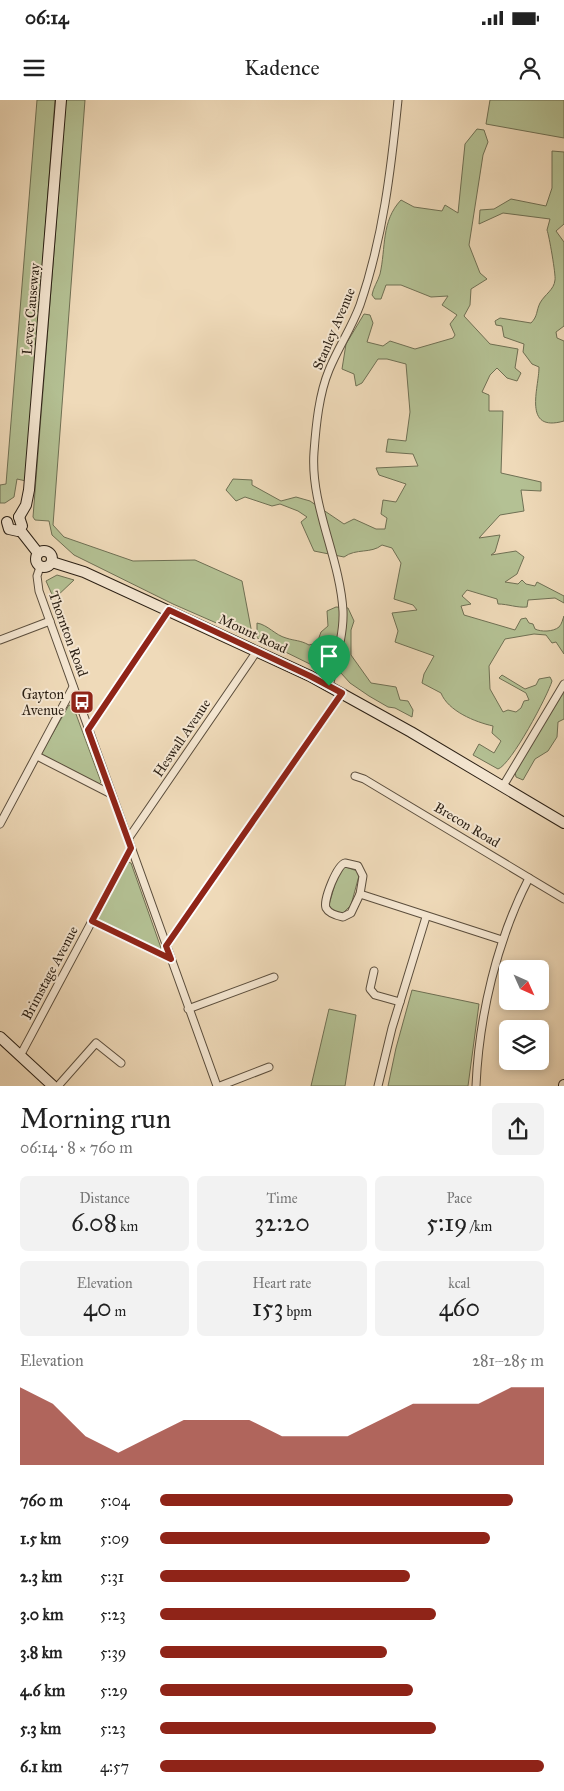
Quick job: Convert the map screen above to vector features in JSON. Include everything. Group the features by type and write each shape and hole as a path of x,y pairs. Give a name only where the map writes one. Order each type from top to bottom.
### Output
{"main road":[{"name":"Lever Causeway","path":"19,517 26,505 29,490 61,100"},
{"path":"12,516 19,517 22,523 20,530 10,530 4,521 12,516"},
{"path":"20,530 38,553"},
{"path":"48,552 52,556 52,562 46,567 40,566 36,560 38,553 48,552"},
{"name":"Mount Road","path":"52,562 84,572 169,610 329,686 564,823"},
{"path":"0,1037 30,1067 53,1086"}],"street":[{"name":"Stanley Avenue","path":"329,686 340,640 343,612 335,563 316,491 313,468 314,451 328,371 360,306 376,251 388,188 398,100"},
{"name":"Thornton Road","path":"40,566 37,576 38,590 188,1009 218,1086"},
{"path":"88,730 169,610"},
{"path":"0,640 50,621"},
{"name":"Heswall Avenue","path":"128,839 257,651"},
{"path":"503,786 564,684"},
{"path":"0,824 73,687"},
{"path":"166,946 342,693"},
{"path":"36,756 111,794"},
{"name":"Brecon Road","path":"355,776 372,783 564,899"},
{"name":"Brimstage Avenue","path":"20,1056 131,848"},
{"path":"350,863 358,866 362,872 360,894 348,916 336,916 326,908 329,894 341,864 350,863"},
{"path":"476,1086 485,1020 502,940 516,903 529,878"},
{"path":"360,894 426,917 502,940"},
{"path":"378,1086 400,1002 426,917"},
{"path":"92,921 171,959"},
{"path":"374,971 370,989 375,994 400,1002"},
{"path":"188,1009 274,977"},
{"path":"58,1086 96,1043 121,1063"},
{"path":"218,1086 269,1067"}],"green space":[{"path":"37,100 55,100 26,481 17,479 14,497 5,503 0,503 0,485 6,484"},
{"path":"66,100 85,100 53,525 64,537 133,561 195,560 242,581 253,639 173,604 74,555 52,535 49,521 35,520 33,517"},
{"path":"490,100 564,100 564,138 486,124"},
{"path":"477,129 484,130 488,142 483,155 469,245 480,273 487,279 471,289 470,305 464,316 490,344 518,349 515,368 521,373 517,381 507,378 497,368 490,375 482,392 489,395 489,411 503,411 501,473 541,482 541,491 521,490 524,511 500,515 479,538 500,535 495,552 491,555 516,551 524,557 517,574 505,582 518,584 522,580 526,584 535,586 537,582 564,596 564,603 555,598 528,600 527,607 523,607 498,604 497,599 467,590 462,596 471,604 461,606 464,615 515,630 521,619 526,618 529,623 533,624 535,629 544,631 554,630 560,626 564,616 564,654 556,642 552,643 546,635 534,634 505,639 489,666 490,689 503,712 508,710 516,712 521,708 524,701 529,700 526,693 499,678 502,675 525,689 536,685 539,679 550,677 552,681 537,714 520,743 504,765 498,769 473,755 479,744 494,753 501,741 492,733 493,726 463,715 450,705 441,693 422,683 424,674 434,656 395,642 398,631 392,613 417,610 413,605 394,599 401,563 392,548 382,545 378,548 349,554 344,557 314,551 301,522 307,517 298,511 280,504 272,506 245,497 236,501 226,490 233,479 252,480 252,485 281,501 296,497 310,501 344,524 354,519 376,529 385,529 387,518 381,514 383,500 396,502 406,484 379,475 376,468 418,466 413,454 386,452 388,439 406,441 410,412 406,364 387,359 378,359 362,383 356,386 354,374 342,369 346,344 364,314 370,315 373,323 367,342 383,346 390,341 415,349 453,338 455,335 450,324 457,315 442,305 448,296 431,297 401,285 386,285 381,299 375,299 372,295 380,274 387,226 390,217 401,200 414,207 442,211 445,205 458,213 465,144"},
{"path":"552,151 564,152 564,224 556,231 564,242 564,326 556,332 557,338 564,341 564,421 551,423 542,421 536,406 539,367 532,364 523,352 524,344 504,337 502,326 496,325 495,321 500,318 531,323 536,316 540,303 553,287 555,280 547,230 550,219 503,213 479,224 480,210 494,209 511,199 546,206 552,188"},
{"path":"57,575 74,580 54,599 46,581"},
{"path":"336,607 348,608 354,621 351,630 351,655 371,683 396,687 400,700 408,701 413,710 412,717 395,708 388,707 369,696 350,683 341,673 320,669 257,638 257,623 286,638 309,645 317,643 321,632 328,626 327,611"},
{"path":"564,690 564,719 558,722 557,737 548,751 535,759 523,780 516,777 515,772"},
{"path":"69,705 73,706 101,782 99,784 41,754"},
{"path":"127,862 131,863 161,948 159,950 96,919"},
{"path":"343,866 360,872 351,905 343,913 333,911 329,905 339,870"},
{"path":"412,990 479,1004 468,1086 388,1086"},
{"path":"329,1009 356,1015 345,1086 311,1086"}],"place":[{"name":"Gayton Avenue","path":"82,702"}],"route":[{"path":"169,610 329,686 342,693 166,946 171,959 92,921 131,848 88,730 162,624 169,610"}]}
